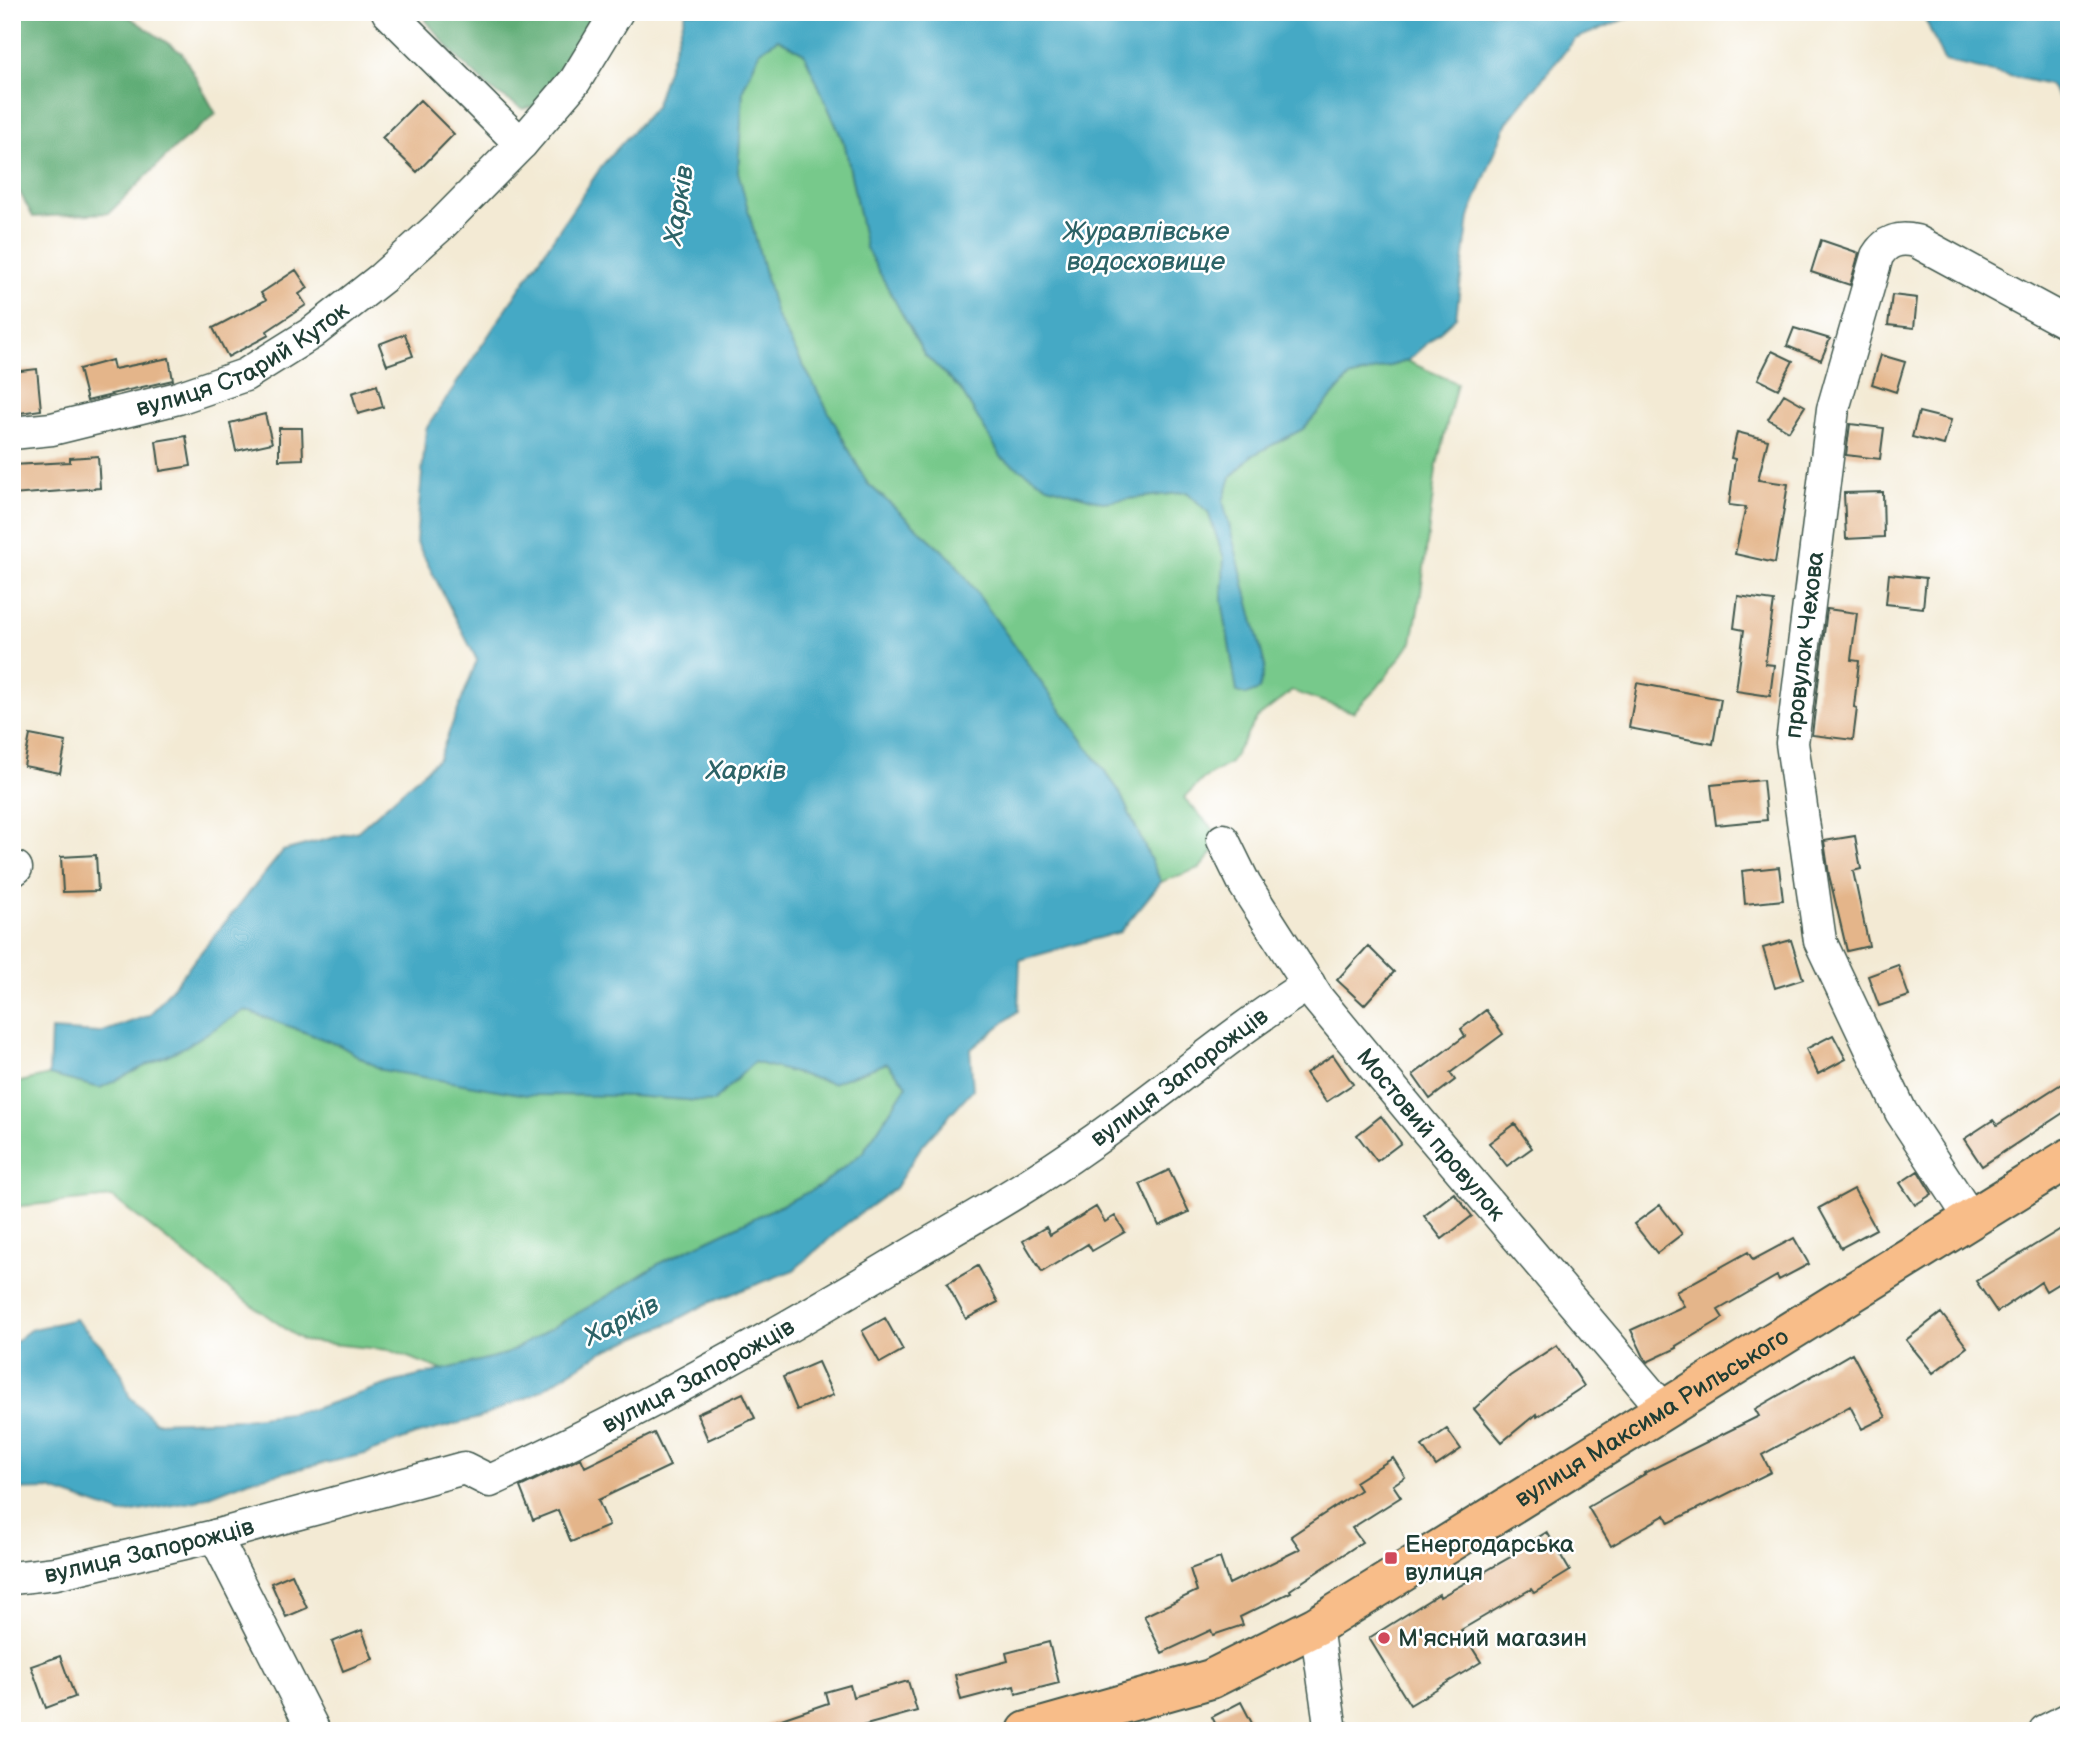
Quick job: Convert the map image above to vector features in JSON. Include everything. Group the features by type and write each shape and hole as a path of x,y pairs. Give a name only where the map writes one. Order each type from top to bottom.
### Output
{"main road":[{"name":"вулиця Максима Рильського","path":"1027,1731 1211,1679 1316,1626 2069,1158"}],"street":[{"path":"388,12 499,119 521,144"},
{"name":"вулиця Старий Куток","path":"12,433 51,429 178,398 245,375 312,333 382,278 442,224 521,144 575,81 617,12"},
{"name":"провулок Чехова","path":"1971,1219 1901,1112 1820,941 1792,743 1833,409 1877,256 1882,248 1898,239 1916,241 2069,324"},
{"name":"Мостовий провулок","path":"1223,840 1245,885 1318,999 1665,1411"},
{"name":"вулиця Запорожців","path":"12,1578 56,1573 215,1536 464,1468 490,1481 577,1441 804,1318 992,1206 1086,1147 1190,1068 1309,984"},
{"path":"215,1536 314,1731"},
{"path":"1316,1626 1331,1731"},
{"path":"2045,1731 2069,1719"}],"green space":[{"path":"12,12 122,12 182,53 216,114 177,146 109,213 33,217 12,178"},
{"path":"427,12 598,12 562,85 541,104 523,109 490,89 456,56 426,21"},
{"path":"778,39 804,53 845,146 866,248 924,354 961,390 1002,458 1102,502 1187,492 1208,512 1224,558 1222,600 1237,692 1246,695 1265,666 1223,501 1231,477 1251,456 1303,429 1349,378 1407,361 1457,383 1436,469 1421,593 1412,642 1377,688 1353,712 1292,691 1257,718 1230,763 1203,779 1184,798 1223,840 1200,868 1161,882 1119,791 953,560 867,483 776,315 738,172 743,89 760,51"},
{"path":"245,1010 339,1045 382,1070 713,1102 754,1062 832,1083 887,1063 907,1085 863,1152 819,1187 662,1262 506,1354 445,1371 389,1350 303,1341 232,1291 112,1197 12,1207 12,1084 49,1075 100,1088 186,1046"}],"water":[{"name":"Харків","path":"686,12 1642,12 1575,39 1507,122 1469,217 1456,317 1407,361 1349,378 1303,429 1251,456 1231,477 1223,501 1265,666 1259,690 1246,695 1237,692 1222,600 1224,558 1208,512 1187,492 1102,502 1048,486 1002,458 961,390 924,354 866,248 845,145 804,53 778,39 760,51 743,89 738,172 776,315 867,483 953,560 1119,791 1161,882 1120,932 1020,960 1018,1011 970,1050 973,1089 921,1147 895,1188 846,1224 794,1270 706,1304 675,1321 602,1352 533,1395 479,1418 415,1435 365,1454 250,1480 197,1501 122,1514 49,1489 12,1490 12,1344 30,1330 75,1319 100,1344 122,1374 129,1396 155,1422 244,1419 310,1410 391,1383 506,1354 662,1262 819,1187 863,1152 907,1085 887,1063 832,1083 754,1062 713,1102 631,1096 526,1095 382,1070 339,1045 245,1010 186,1046 100,1088 49,1075 51,1030 100,1033 150,1015 283,851 358,831 439,758 477,660 416,541 426,429 603,164 655,107"},
{"path":"1922,12 2069,12 2069,113 2049,85 1944,61"}],"building":[{"path":"420,100 454,134 417,172 382,138"},
{"path":"1821,240 1859,253 1850,285 1811,272"},
{"path":"296,270 308,288 299,294 306,305 267,331 269,335 228,357 213,328 266,300 261,293"},
{"path":"1892,295 1917,298 1914,328 1888,325"},
{"path":"1794,328 1830,339 1821,360 1787,346"},
{"path":"405,334 413,356 387,365 379,344"},
{"path":"1772,351 1793,361 1778,389 1758,379"},
{"path":"1881,355 1905,362 1896,392 1872,384"},
{"path":"169,358 173,380 87,401 79,369 112,360 114,369"},
{"path":"37,369 41,410 12,414 12,372"},
{"path":"377,385 383,407 358,414 352,393"},
{"path":"1784,394 1805,406 1789,431 1768,419"},
{"path":"1919,412 1951,420 1944,445 1912,437"},
{"path":"265,414 272,443 236,451 230,423"},
{"path":"1850,424 1884,428 1880,459 1846,455"},
{"path":"279,428 302,428 303,459 279,460"},
{"path":"1737,432 1768,440 1758,480 1788,484 1775,563 1735,554 1746,507 1729,505 1735,459 1731,458"},
{"path":"186,436 191,466 160,471 156,441"},
{"path":"98,456 100,488 12,495 12,465 70,462 70,458"},
{"path":"1883,492 1884,537 1846,539 1844,493"},
{"path":"1889,574 1926,578 1923,608 1886,604"},
{"path":"1738,596 1774,601 1765,664 1774,665 1770,696 1736,691 1744,630 1734,628"},
{"path":"1827,609 1857,613 1851,660 1859,661 1853,740 1812,735"},
{"path":"1637,683 1721,699 1713,744 1629,728"},
{"path":"30,735 66,742 60,773 24,766"},
{"path":"1763,780 1767,820 1716,825 1711,785"},
{"path":"1855,836 1861,869 1853,871 1869,946 1847,951 1824,841"},
{"path":"96,855 98,891 63,892 61,857"},
{"path":"1779,867 1783,900 1745,904 1742,871"},
{"path":"1791,940 1803,979 1775,988 1763,948"},
{"path":"1368,946 1394,972 1364,1005 1337,980"},
{"path":"1898,965 1909,996 1879,1006 1868,976"},
{"path":"1486,1010 1503,1034 1450,1073 1455,1080 1430,1099 1413,1075 1465,1036 1461,1029"},
{"path":"1833,1035 1846,1059 1818,1074 1806,1049"},
{"path":"1333,1055 1353,1084 1326,1102 1306,1073"},
{"path":"2069,1079 2069,1109 1982,1166 1964,1139 1993,1120 1997,1125"},
{"path":"1381,1116 1401,1143 1377,1161 1357,1135"},
{"path":"1515,1124 1532,1148 1507,1166 1489,1143"},
{"path":"1169,1170 1189,1212 1159,1226 1140,1184"},
{"path":"1918,1171 1932,1194 1915,1205 1900,1183"},
{"path":"1854,1189 1876,1229 1841,1248 1819,1208"},
{"path":"1454,1193 1472,1216 1442,1239 1424,1216"},
{"path":"1660,1205 1682,1234 1657,1253 1634,1224"},
{"path":"1096,1207 1105,1222 1115,1216 1125,1232 1092,1251 1088,1244 1042,1272 1023,1241 1046,1227 1050,1235"},
{"path":"2069,1224 2069,1277 2046,1291 2041,1282 1997,1312 1976,1281"},
{"path":"1794,1238 1809,1264 1779,1280 1777,1276 1718,1310 1723,1318 1676,1346 1677,1348 1647,1362 1631,1330 1684,1306 1676,1292 1748,1252 1753,1260"},
{"path":"978,1266 998,1302 966,1319 947,1284"},
{"path":"1941,1313 1967,1347 1933,1373 1906,1340"},
{"path":"885,1318 903,1350 880,1363 862,1331"},
{"path":"1557,1345 1584,1386 1537,1417 1536,1414 1502,1442 1474,1409 1510,1376"},
{"path":"1852,1353 1886,1417 1862,1429 1850,1406 1762,1455 1771,1472 1669,1523 1665,1515 1611,1546 1588,1507 1644,1473 1759,1416 1755,1409"},
{"path":"818,1362 833,1395 797,1410 783,1377"},
{"path":"743,1393 755,1418 708,1440 697,1414"},
{"path":"1447,1429 1461,1449 1436,1466 1422,1446"},
{"path":"654,1433 670,1466 598,1500 609,1526 571,1542 558,1510 533,1520 520,1487 581,1458 585,1467"},
{"path":"1393,1458 1405,1477 1393,1485 1401,1497 1352,1528 1362,1542 1290,1590 1291,1592 1240,1617 1243,1625 1213,1635 1211,1630 1162,1653 1144,1616 1197,1591 1190,1569 1220,1558 1229,1584 1300,1549 1291,1536 1360,1490 1355,1482"},
{"path":"1547,1532 1570,1571 1534,1593 1531,1589 1461,1630 1481,1662 1410,1705 1369,1638 1439,1594 1440,1597 1512,1556 1511,1554"},
{"path":"292,1574 307,1608 286,1617 271,1583"},
{"path":"362,1630 373,1659 343,1671 332,1642"},
{"path":"1049,1642 1059,1683 1016,1694 1014,1686 961,1700 955,1675 1008,1661 1006,1653"},
{"path":"60,1656 75,1697 46,1708 31,1666"},
{"path":"908,1681 917,1711 844,1731 758,1731 758,1727 828,1703 825,1692 850,1685 853,1697"},
{"path":"1241,1702 1256,1731 1219,1731 1212,1717"}],"place":[{"name":"Енергодарська вулиця","path":"1391,1558"},
{"name":"М'ясний магазин","path":"1384,1638"}],"water label":[{"name":"Журавлівське водосховище","path":"1146,246"}]}
